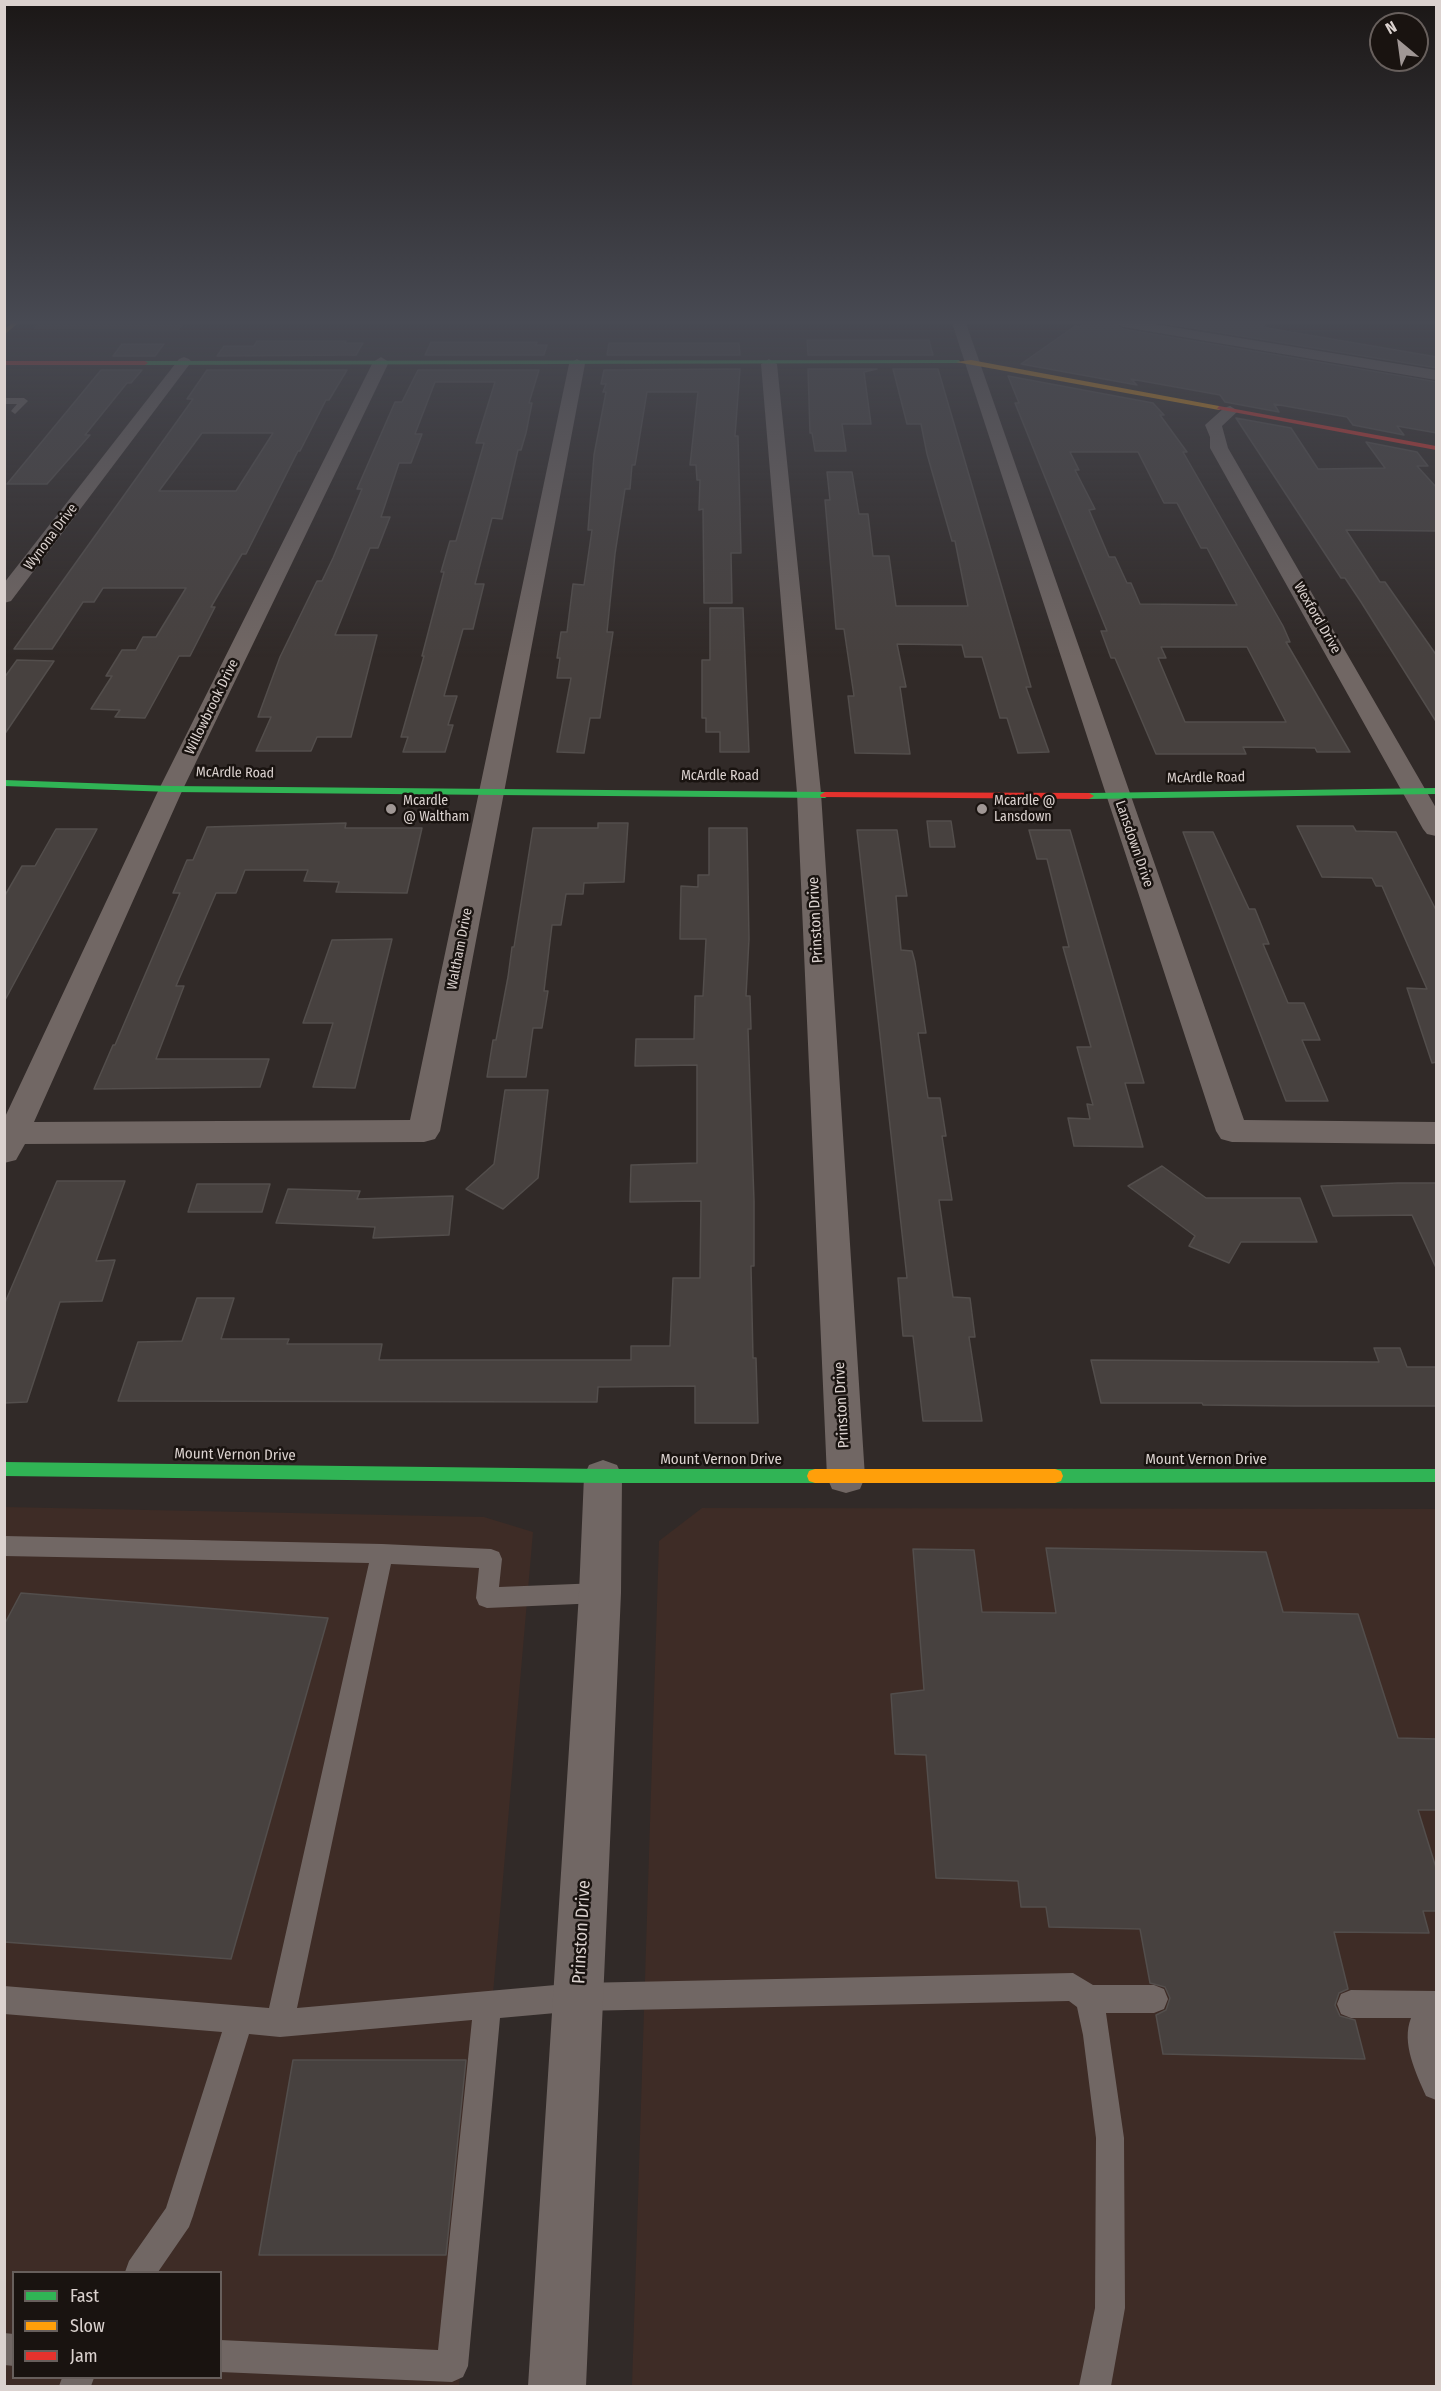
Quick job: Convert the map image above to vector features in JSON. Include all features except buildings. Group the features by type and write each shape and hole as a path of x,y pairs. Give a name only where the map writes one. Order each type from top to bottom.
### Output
{"street":[{"name":"Wynona Drive","path":"4,597 128,435"},
{"name":"Willowbrook Drive","path":"9,1143 171,789 345,435"},
{"name":"Waltham Drive","path":"9,1143 424,1131 563,435"},
{"name":"Prinston Drive","path":"776,435 809,793 846,1477"},
{"name":"Lansdown Drive","path":"995,435 1232,1131 1437,1133"},
{"name":"Wexford Drive","path":"1217,435 1219,448 1426,791 1437,830"},
{"path":"1362,435 1437,448"},
{"name":"McArdle Road","path":"4,783 171,789 491,793 1117,796 1426,791"},
{"name":"Mount Vernon Drive","path":"4,1469 603,1476 1437,1476"},
{"name":"Prinston Drive","path":"557,2386 600,1593 603,1476"}],"lane":[{"path":"4,1546 382,1554 491,1559 487,1598 600,1593"},
{"path":"280,2023 382,1554"},
{"path":"4,2000 280,2023 578,1997 1073,1987 1089,1999 1154,2000"},
{"path":"1089,1999 1097,2035 1110,2138 1110,2308 1095,2386"},
{"path":"1351,2004 1437,2005"},
{"path":"222,2356 452,2366 487,2005"},
{"path":"1437,2005 1422,2023 1423,2052 1437,2086"},
{"path":"141,2271 178,2216 240,2020"}],"shaded area":[{"path":"5,1507 484,1517 533,1532 459,2386 5,2386"},
{"path":"702,1508 1436,1509 1436,2386 632,2386 659,1541"}],"traffic: fast":[{"path":"4,783 171,789 825,795"},
{"path":"1089,796 1436,791"},
{"path":"4,1469 603,1476 815,1476"},
{"path":"1055,1476 1436,1476"}],"traffic: slow":[{"path":"815,1476 1055,1476"}],"traffic: jam":[{"path":"1363,435 1436,448"},
{"path":"825,795 1089,796"}],"place":[{"name":"Mcardle @ Waltham","path":"391,809"},
{"name":"Mcardle @ Lansdown","path":"982,809"}]}
